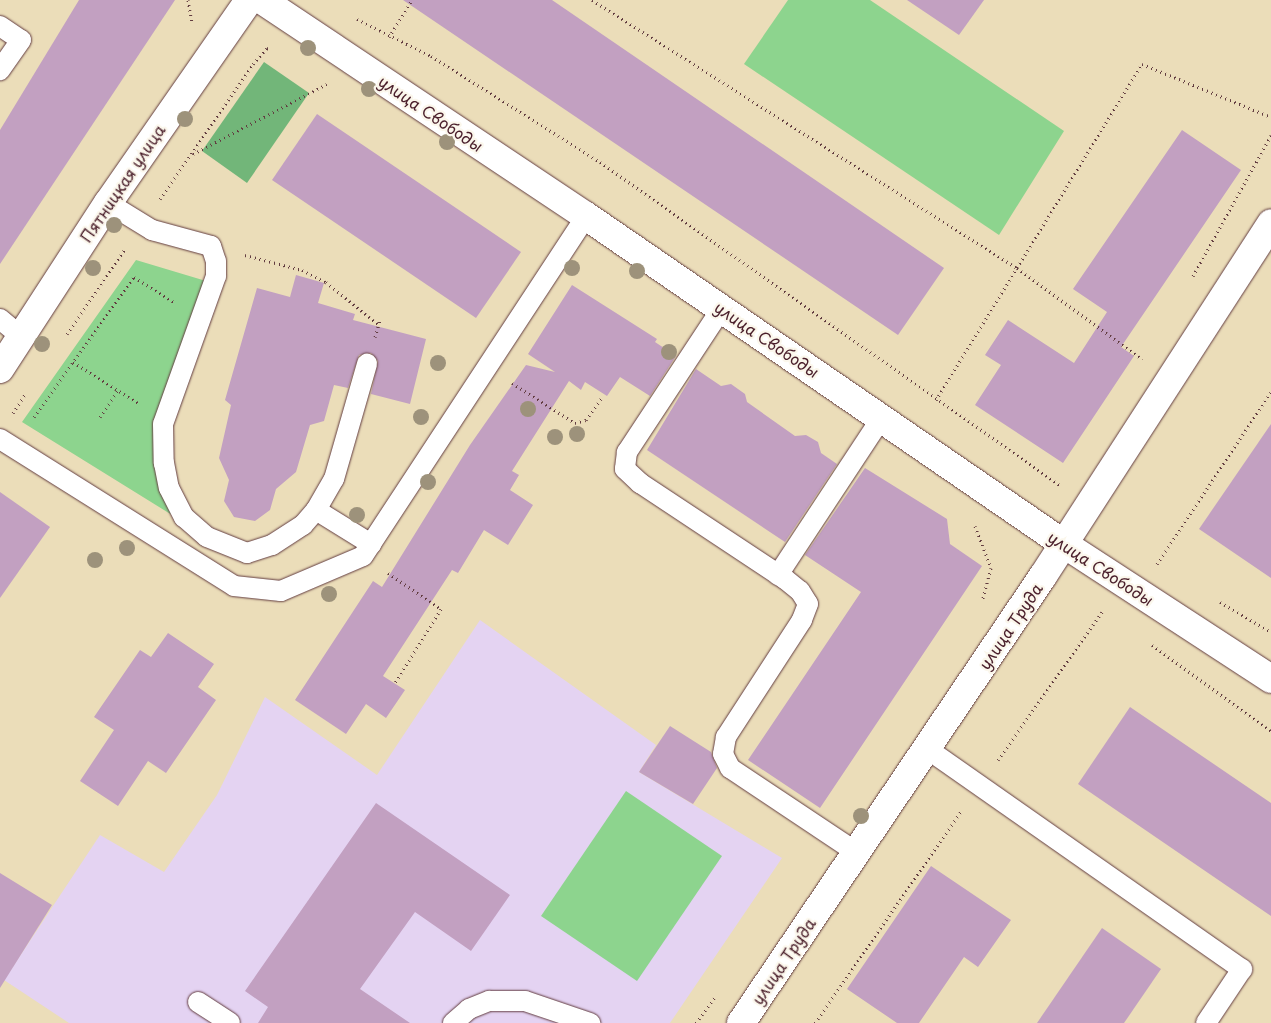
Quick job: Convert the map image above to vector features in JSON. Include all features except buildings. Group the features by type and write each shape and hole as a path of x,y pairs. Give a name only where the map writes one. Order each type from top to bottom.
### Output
{"street":[{"name":"Пятницкая улица","path":"0,369 10,327 108,202 249,0"},
{"name":"улица Свободы","path":"262,0 722,308 1064,544 1271,679"},
{"name":"улица Труда","path":"741,1023 1064,544 1271,223"}],"lane":[{"path":"0,26 21,40 0,70"},
{"path":"108,202 152,230 211,246 216,276 164,419 164,463 169,488 184,517 207,537 247,553 272,545 303,525 316,510 334,478 367,364"},
{"path":"0,439 234,586 281,591 367,550 586,216"},
{"path":"722,308 627,452 625,469 640,483 800,591 808,604 802,620 726,737 722,754 730,768 856,852"},
{"path":"778,575 882,418"},
{"path":"316,510 367,550"},
{"path":"926,748 1242,969 1206,1023"},
{"path":"453,1023 469,1008 489,1001 525,1001 590,1023"},
{"path":"198,1002 230,1023"}],"path":[{"path":"389,37 412,0"},
{"path":"592,0 1017,268 1146,362 1150,353"},
{"path":"348,14 389,37 431,56 600,162 1063,488 1068,480"},
{"path":"252,66 267,48 274,50"},
{"path":"936,400 1142,64 1271,117"},
{"path":"191,155 330,82 322,77"},
{"path":"1189,283 1271,135"},
{"path":"211,246 302,270 326,282 379,325"},
{"path":"34,417 134,277 200,318"},
{"path":"73,362 164,419"},
{"path":"486,368 575,423 586,420 602,397"},
{"path":"100,417 118,390"},
{"path":"1158,564 1271,392"},
{"path":"978,523 971,518 990,568 982,601"},
{"path":"367,550 441,609 395,683"},
{"path":"977,609 992,586"},
{"path":"814,1023 1102,612"},
{"path":"1146,641 1271,731"},
{"path":"696,1023 718,991"}],"shaded area":[{"path":"480,620 656,745 639,772 782,858 670,1023 69,1023 4,980 100,835 164,872 217,795 265,697 377,775"}],"green space":[{"path":"788,0 870,0 1064,131 999,235 744,64"},
{"path":"264,62 309,93 247,183 202,151"},
{"path":"136,260 206,281 154,421 172,515 22,422"},
{"path":"626,791 722,856 637,981 541,916"}]}
